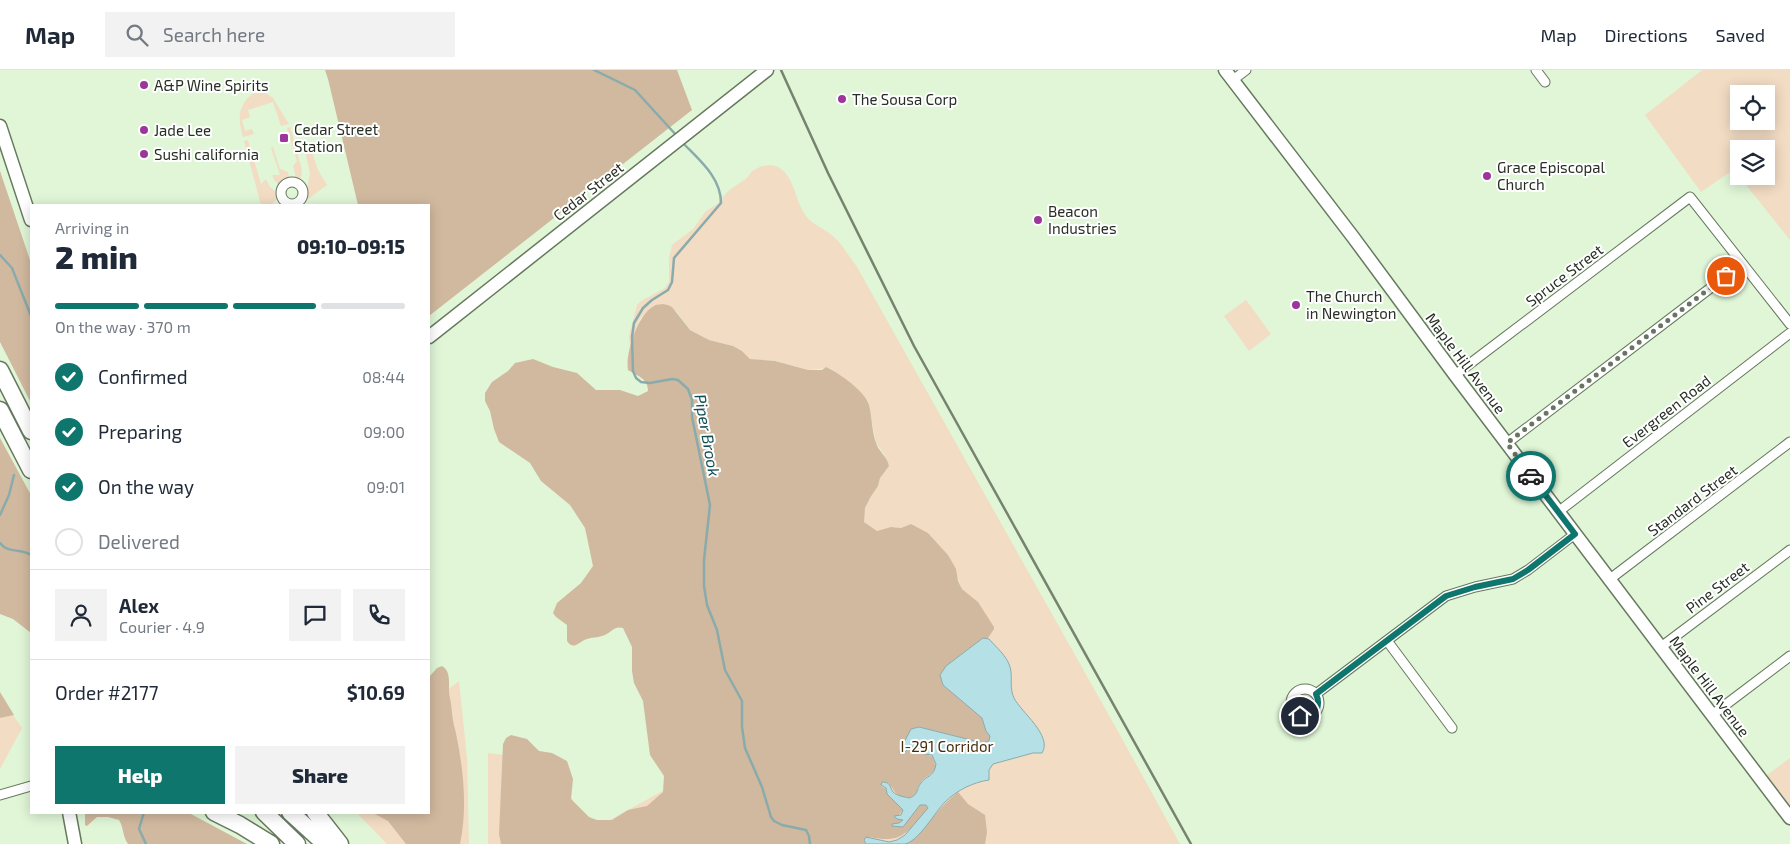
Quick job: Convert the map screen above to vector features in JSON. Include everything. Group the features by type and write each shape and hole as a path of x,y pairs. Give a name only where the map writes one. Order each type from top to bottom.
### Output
{"highway":[{"path":"0,370 30,428"},
{"path":"0,410 30,468"},
{"path":"218,814 271,844"},
{"path":"266,814 297,844"},
{"path":"292,814 325,844"},
{"path":"317,814 340,844"}],"street":[{"name":"Cedar Street","path":"430,336 767,70"},
{"path":"1229,75 1246,70"},
{"path":"1536,70 1545,82"},
{"name":"Maple Hill Avenue","path":"1229,75 1790,818"},
{"path":"0,126 30,217"},
{"name":"Spruce Street","path":"1455,375 1690,197 1742,264"},
{"path":"1507,443 1742,264 1790,324"},
{"name":"Evergreen Road","path":"1558,512 1790,333"},
{"name":"Standard Street","path":"1610,579 1790,442"},
{"path":"1316,694 1388,642 1446,596 1467,589 1513,579 1528,570 1575,534"},
{"name":"Pine Street","path":"1661,647 1790,550"},
{"path":"1388,642 1452,728"},
{"path":"1712,715 1790,656"},
{"path":"0,795 30,786"},
{"path":"69,814 75,844"}],"green space":[{"path":"1702,70 1790,70 1790,240 1746,185 1775,185 1775,140 1730,140 1730,172 1701,192 1645,115"},
{"path":"264,92 273,98 289,124 281,126 273,102 248,110 250,117 242,120 245,131 252,129 254,134 243,137 240,125 241,109 252,94"},
{"path":"290,127 302,170 301,178 299,179 296,178 293,166 297,161 287,128"},
{"path":"248,140 261,184 266,179 270,187 277,193 277,199 272,204 261,204 244,141"},
{"path":"273,147 280,169 288,172 289,178 279,185 272,175 280,175 271,148"},
{"path":"311,149 318,170 327,185 304,202 307,197 310,173 305,151"},
{"name":"I-291 Corridor","path":"771,165 778,167 788,177 807,217 837,240 857,267 1180,844 488,844 488,753 551,761 590,831 985,613 973,598 962,589 948,555 928,533 911,524 901,528 891,527 877,531 864,522 867,503 878,486 880,478 889,466 884,454 876,443 868,401 852,384 829,368 808,370 775,361 750,359 733,346 709,340 690,330 676,311 647,313 640,319 630,348 629,336 637,305 665,288 669,282 669,258 672,245 693,229 705,212 717,204 728,191 747,178 752,171 762,166"},
{"path":"1246,300 1271,334 1249,351 1224,316"},
{"path":"459,681 467,758 469,844 387,844 358,814 430,814 430,703"},
{"path":"1302,694 1308,694 1313,699 1311,708 1302,710 1297,705 1297,699"},
{"path":"13,715 22,728 0,769 0,718"},
{"path":"1790,758 1790,816 1763,778"}],"shaded area":[{"path":"325,70 677,70 692,110 430,315 430,204 358,204"},
{"path":"0,171 30,260 30,401 0,342"},
{"path":"662,304 672,307 690,330 709,340 733,346 750,359 775,361 808,370 822,370 826,367 857,388 867,400 876,443 887,459 889,466 880,478 878,486 865,508 864,522 877,531 891,527 901,528 911,524 928,533 948,555 956,569 958,581 962,589 978,602 994,627 988,638 977,643 962,654 940,675 943,685 982,718 986,731 990,736 989,741 983,743 919,727 911,729 900,750 903,754 911,747 916,747 933,757 936,767 919,784 916,793 909,798 898,795 888,783 881,782 881,786 886,789 887,794 903,810 899,815 903,820 894,826 903,827 920,805 928,807 908,831 896,838 881,839 870,837 865,842 866,844 501,844 499,834 503,744 506,738 511,735 527,739 539,751 552,753 567,761 573,779 571,799 589,817 597,820 612,820 628,810 647,806 663,792 664,776 650,755 643,701 634,683 632,671 632,647 623,628 620,627 605,635 589,638 574,646 567,641 567,625 553,613 557,603 581,583 593,566 585,528 570,505 541,481 530,463 499,442 490,411 485,401 485,393 492,382 508,371 515,363 533,359 553,367 577,373 596,390 620,390 638,396 648,391 644,380 628,370 629,354 634,335 643,317 655,305"},
{"path":"0,438 30,493 30,632 13,619 0,614"},
{"path":"442,666 449,676 449,694 462,771 464,815 460,844 406,844 388,821 375,814 430,814 430,676 437,668"},
{"path":"0,692 14,715 0,718"},
{"path":"958,792 968,804 985,815 987,832 985,844 906,844 920,832 944,804"},
{"path":"85,814 191,814 247,844 128,844 119,820 97,817 87,826 85,825"}],"water":[{"path":"983,638 989,639 1009,663 1014,698 1040,732 1044,746 1042,753 1033,753 993,764 989,770 989,780 966,787 955,794 941,807 916,838 910,842 905,844 866,844 864,840 866,837 889,842 897,840 905,835 928,808 926,805 920,805 903,827 892,826 892,824 903,820 897,819 894,816 901,815 903,810 887,794 886,788 881,785 882,782 887,783 893,792 909,798 917,792 923,780 934,772 936,764 932,755 925,754 915,746 903,754 899,752 911,729 919,727 983,743 989,741 990,736 986,731 982,718 943,685 940,675 946,666"}],"waterway":[{"name":"Piper Brook","path":"594,70 635,90 677,136"},
{"name":"Piper Brook","path":"682,142 702,162 713,177 720,194 721,203 674,258 672,282 668,290 643,308 634,323 632,337 633,371 636,378 641,382 650,383 672,379 678,380 688,389 692,400 692,417 710,505 704,560 704,586 707,605 717,630 725,670 742,701 742,727 745,748 762,787 771,817 782,825 806,830 810,844"},
{"path":"0,255 12,268 30,313"},
{"path":"0,515 9,495 14,475"},
{"path":"0,543 7,549 30,554"},
{"path":"143,814 139,829 146,844"}],"railway":[{"path":"781,70 828,173 914,346 1191,844"}],"way so far":[{"path":"1531,476 1507,443 1726,276"}],"place":[{"name":"A&P Wine Spirits","path":"144,85"},
{"name":"The Sousa Corp","path":"842,99"},
{"name":"Jade Lee","path":"144,130"},
{"name":"Cedar Street Station","path":"284,138"},
{"name":"Sushi california","path":"144,154"},
{"name":"Grace Episcopal Church","path":"1487,176"},
{"name":"Beacon Industries","path":"1038,220"},
{"name":"The Church in Newington","path":"1296,305"}],"route":[{"path":"1300,716 1306,717 1315,712 1318,707 1316,694 1388,642 1446,596 1459,591 1513,579 1528,570 1575,534 1531,476"}]}
